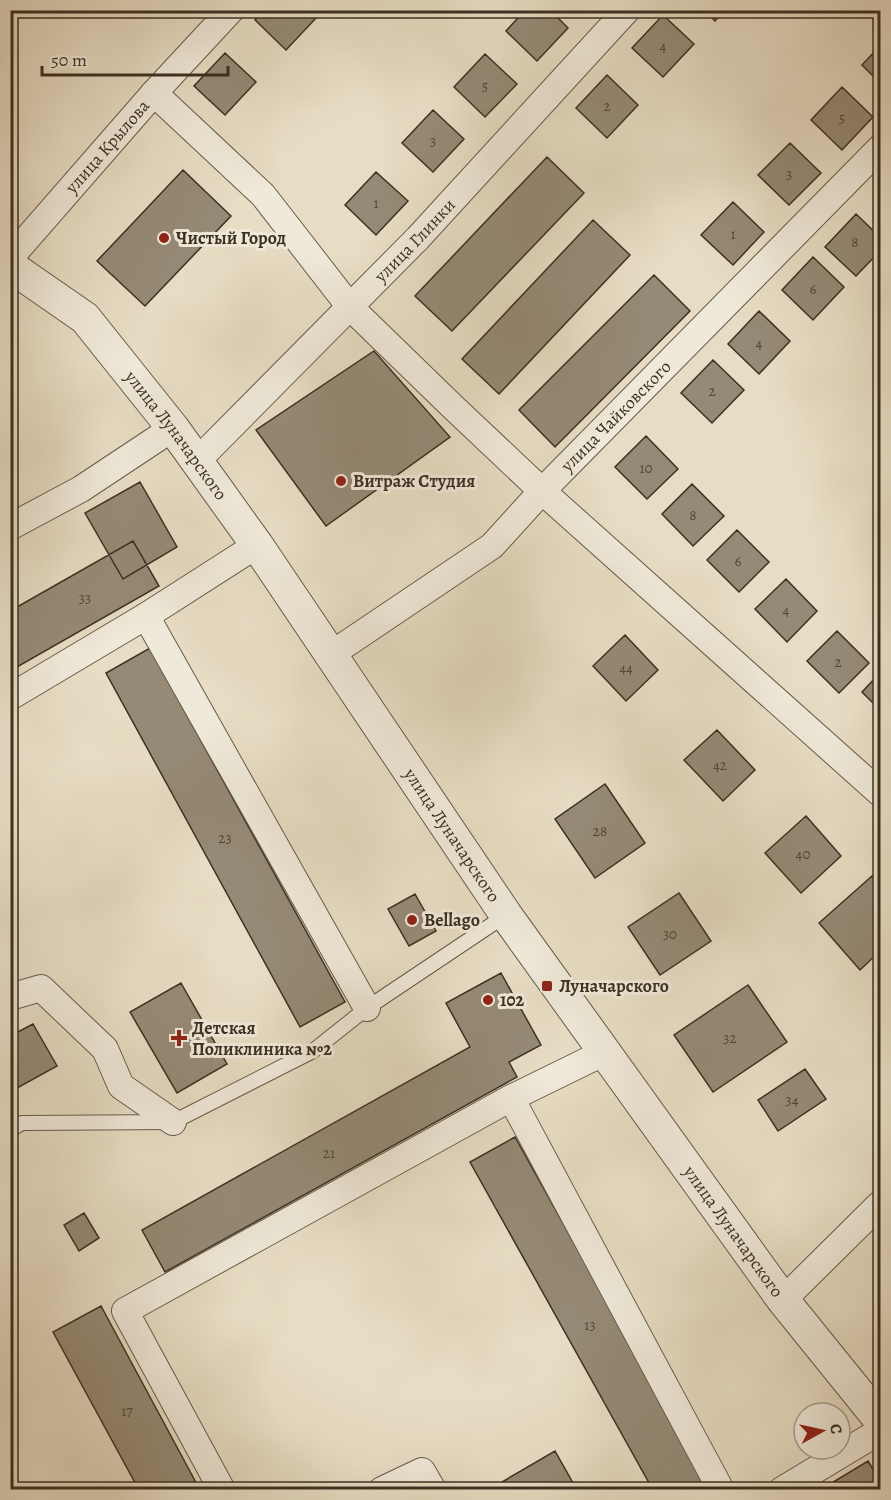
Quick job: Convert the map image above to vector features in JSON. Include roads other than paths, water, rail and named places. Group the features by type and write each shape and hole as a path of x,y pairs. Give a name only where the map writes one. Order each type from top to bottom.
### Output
{"street":[{"name":"улица Крылова","path":"10,258 154,93 231,10"},
{"name":"улица Глинки","path":"197,461 418,238 627,10"},
{"path":"154,93 263,195 350,307 453,407 542,491 880,789"},
{"name":"улица Чайковского","path":"330,655 492,546 542,491 880,148"},
{"name":"улица Луначарского","path":"10,266 85,318 173,428 257,545 506,915 783,1300 880,1420"},
{"path":"10,527 81,489 173,428"},
{"path":"10,698 146,616 257,545"},
{"path":"146,616 367,1008"},
{"path":"10,997 41,988 105,1049 121,1086 173,1122"},
{"path":"222,1490 125,1311 511,1098 604,1052"},
{"path":"511,1098 721,1490"},
{"path":"783,1300 880,1204"},
{"path":"782,1490 880,1431"},
{"path":"382,1490 422,1471 433,1490"}],"lane":[{"path":"10,1130 22,1123 173,1122 313,1051 367,1008 506,915"}],"place":[{"name":"Чистый Город","path":"164,238"},
{"name":"Витраж Студия","path":"341,481"},
{"name":"Bellago","path":"412,920"},
{"name":"Луначарского","path":"547,986"},
{"name":"102","path":"488,1000"},
{"name":"Детская Поликлиника №2","path":"179,1038"}]}
